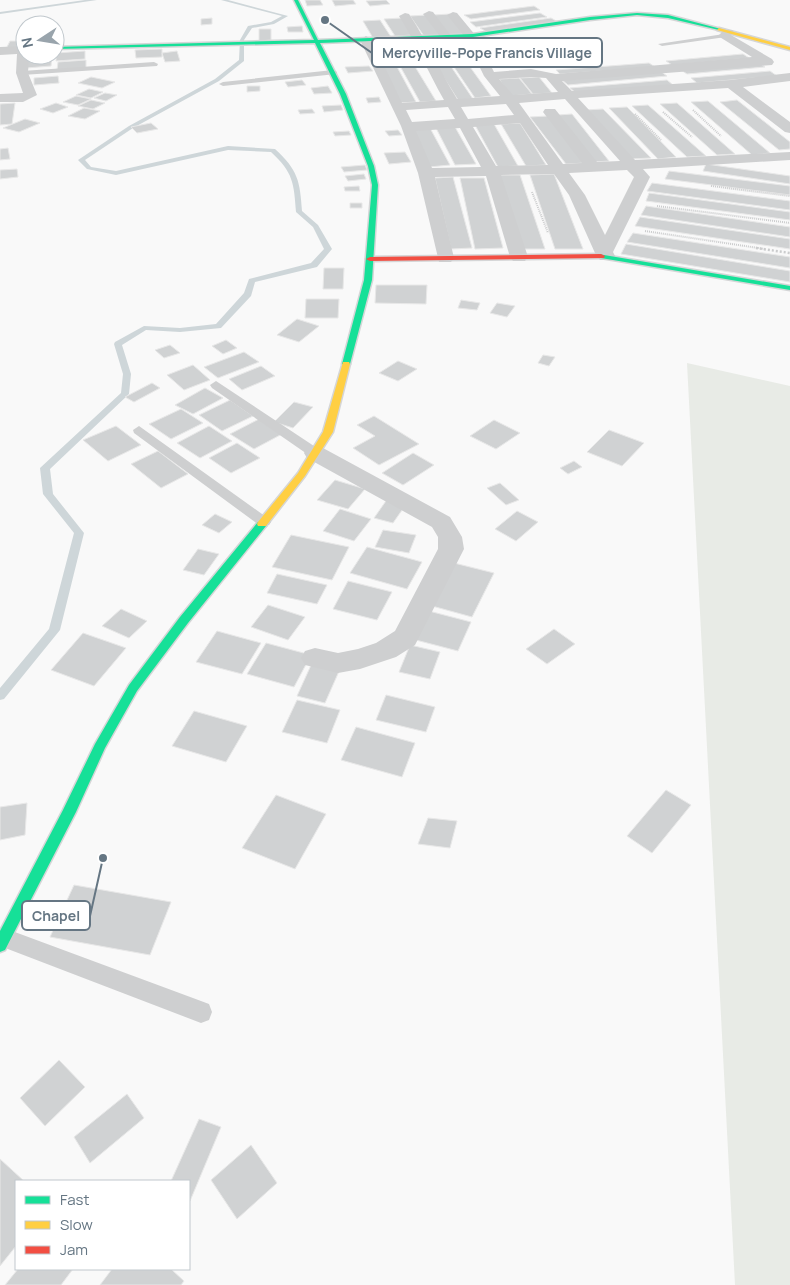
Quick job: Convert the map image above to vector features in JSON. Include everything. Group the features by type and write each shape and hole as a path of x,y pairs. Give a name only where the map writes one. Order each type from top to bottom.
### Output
{"street":[{"path":"2,942 69,812 99,747 133,688 184,620 302,474 328,432 368,280 375,186 366,152 333,72 296,0"},
{"path":"429,14 446,37"},
{"path":"65,48 135,44 253,44 420,39 470,36 638,14 675,17 726,34 790,48"},
{"path":"453,15 470,36 490,76 561,169 577,195 605,254"},
{"path":"404,16 420,39 428,60 492,172 519,257"},
{"path":"726,34 745,50 790,76"},
{"path":"366,40 426,172 445,258"},
{"path":"605,254 632,202 642,177 579,109 557,83 548,68 562,64 745,50"},
{"path":"0,52 15,51"},
{"path":"397,107 510,100 557,83 765,60"},
{"path":"0,98 28,97 22,73 23,65"},
{"path":"557,83 779,68"},
{"path":"490,76 557,83 731,84 790,76"},
{"path":"731,84 790,129"},
{"path":"623,105 746,96"},
{"path":"407,127 465,123 597,108"},
{"path":"550,112 594,168"},
{"path":"426,172 492,172 594,168 790,156"},
{"path":"713,161 790,172"},
{"path":"370,259 605,254 790,288"},
{"path":"315,453 441,522 450,537 451,549 406,638 386,650 360,659 338,663 315,658"}],"lane":[{"path":"662,44 726,34"},
{"path":"22,73 154,64"},
{"path":"222,84 333,72"},
{"path":"216,385 315,453"},
{"path":"139,430 264,522"},
{"path":"2,942 201,1012"}],"path":[{"path":"683,101 749,159"},
{"path":"653,103 713,161"},
{"path":"623,105 683,163"},
{"path":"523,171 557,256"},
{"path":"711,186 790,196"},
{"path":"632,202 790,223"},
{"path":"618,227 790,253"}],"shaded area":[{"path":"687,363 790,386 790,1285 735,1285"}],"building":[{"path":"305,0 320,0 323,5 307,6"},
{"path":"332,0 353,0 356,4 335,6"},
{"path":"386,0 390,4 370,6 366,1"},
{"path":"534,6 540,10 471,19 464,15"},
{"path":"540,13 547,17 476,27 470,22"},
{"path":"450,14 466,34 448,35 433,15"},
{"path":"428,15 443,35 424,36 410,16"},
{"path":"212,18 212,24 201,25 201,19"},
{"path":"402,18 413,35 395,36 384,19"},
{"path":"551,18 558,22 487,32 480,28"},
{"path":"380,20 391,37 373,38 363,21"},
{"path":"302,26 303,32 288,32 287,27"},
{"path":"259,29 271,29 271,40 259,41"},
{"path":"10,41 15,41 15,48 6,49"},
{"path":"162,49 162,57 136,58 135,50"},
{"path":"85,51 85,59 65,60 65,52"},
{"path":"177,51 180,61 165,62 162,53"},
{"path":"743,54 749,58 672,65 666,61"},
{"path":"86,60 86,68 57,70 58,65 65,65 65,62"},
{"path":"465,60 491,96 475,98 450,61"},
{"path":"434,62 448,62 473,99 458,100"},
{"path":"649,63 655,67 560,74 556,70"},
{"path":"759,63 765,67 687,74 681,70"},
{"path":"26,65 51,65 51,66 26,68"},
{"path":"396,65 416,102 398,103 380,66"},
{"path":"414,65 436,101 420,102 400,66"},
{"path":"369,66 373,71 348,73 345,67"},
{"path":"660,71 667,76 568,85 562,80"},
{"path":"770,71 777,76 697,83 691,78"},
{"path":"58,76 59,83 34,85 34,78"},
{"path":"91,77 115,82 102,88 78,83"},
{"path":"539,77 552,93 533,94 520,78"},
{"path":"519,78 532,94 511,96 499,79"},
{"path":"302,80 306,85 288,87 285,82"},
{"path":"667,80 673,85 576,93 570,88"},
{"path":"247,86 260,86 260,91 247,92"},
{"path":"328,86 332,93 314,94 311,88"},
{"path":"89,89 103,92 91,98 76,95"},
{"path":"105,93 117,95 106,101 94,98"},
{"path":"76,96 91,99 78,105 63,102"},
{"path":"379,97 381,102 368,103 366,98"},
{"path":"91,100 105,103 93,109 78,106"},
{"path":"737,100 790,142 790,149 779,150 720,102"},
{"path":"708,101 770,153 752,155 691,102"},
{"path":"15,103 12,124 0,125 0,104"},
{"path":"56,103 68,107 53,113 40,109"},
{"path":"677,103 735,154 717,155 660,104"},
{"path":"341,105 343,110 324,112 322,106"},
{"path":"648,105 706,156 687,157 632,106"},
{"path":"627,107 676,157 658,159 609,108"},
{"path":"84,108 100,111 85,119 68,116"},
{"path":"312,109 315,113 300,114 298,110"},
{"path":"603,109 651,158 630,159 585,110"},
{"path":"572,114 609,161 594,162 558,115"},
{"path":"548,116 586,163 566,164 530,117"},
{"path":"25,119 40,123 19,132 3,128"},
{"path":"151,123 158,129 137,133 131,127"},
{"path":"520,123 546,165 526,166 501,124"},
{"path":"494,124 518,166 498,167 475,125"},
{"path":"455,127 476,164 455,165 436,128"},
{"path":"430,128 450,165 429,167 411,129"},
{"path":"398,130 402,135 389,136 385,131"},
{"path":"349,131 351,135 335,136 333,132"},
{"path":"8,148 10,159 0,160 0,149"},
{"path":"405,152 411,162 389,164 384,153"},
{"path":"706,164 790,176 790,184 703,171"},
{"path":"365,165 367,170 344,172 341,167"},
{"path":"17,169 18,177 0,179 0,170"},
{"path":"669,171 790,186 790,195 665,179"},
{"path":"364,174 366,179 348,181 345,176"},
{"path":"554,174 583,249 555,249 530,175"},
{"path":"497,175 520,175 545,249 519,249"},
{"path":"453,177 472,248 451,249 435,178"},
{"path":"460,178 484,178 503,248 475,249"},
{"path":"652,183 790,201 790,210 647,191"},
{"path":"359,186 360,191 345,191 344,187"},
{"path":"649,193 790,212 790,220 646,201"},
{"path":"350,203 362,203 362,208 350,208"},
{"path":"646,206 790,227 790,237 641,215"},
{"path":"640,217 790,239 790,249 635,226"},
{"path":"633,233 790,257 790,268 627,242"},
{"path":"626,244 790,271 790,282 621,254"},
{"path":"324,268 344,268 343,289 323,289"},
{"path":"376,285 427,285 426,304 375,303"},
{"path":"306,299 339,299 338,318 305,318"},
{"path":"461,300 480,303 477,310 458,308"},
{"path":"497,303 515,306 507,317 490,313"},
{"path":"297,319 319,326 299,342 277,335"},
{"path":"226,340 237,348 223,354 212,346"},
{"path":"170,345 180,353 164,358 155,350"},
{"path":"244,352 259,362 218,378 204,367"},
{"path":"543,355 555,357 549,366 538,363"},
{"path":"398,361 417,369 398,381 379,373"},
{"path":"193,365 210,380 184,390 167,375"},
{"path":"261,366 275,376 242,390 229,379"},
{"path":"152,383 160,388 134,402 125,397"},
{"path":"205,388 223,398 193,414 175,405"},
{"path":"230,400 253,416 222,431 199,415"},
{"path":"294,402 313,407 293,428 274,422"},
{"path":"181,409 203,423 171,439 149,424"},
{"path":"374,416 419,444 379,465 353,448 375,436 357,425"},
{"path":"261,418 284,433 254,449 230,434"},
{"path":"494,420 520,433 496,449 470,436"},
{"path":"116,426 141,445 108,461 83,440"},
{"path":"209,426 232,441 200,458 177,443"},
{"path":"609,430 644,443 622,466 587,452"},
{"path":"237,443 260,458 231,473 209,458"},
{"path":"158,451 188,474 161,488 131,464"},
{"path":"413,453 434,465 403,485 382,473"},
{"path":"574,461 582,467 568,474 560,468"},
{"path":"335,480 365,489 348,509 317,500"},
{"path":"500,483 519,500 506,505 487,488"},
{"path":"388,498 407,503 393,523 374,518"},
{"path":"340,509 371,519 354,541 323,531"},
{"path":"517,511 538,522 516,541 495,529"},
{"path":"215,514 232,522 219,533 202,525"},
{"path":"383,530 416,535 409,553 375,547"},
{"path":"291,535 349,547 332,580 272,567"},
{"path":"367,547 422,562 407,589 350,573"},
{"path":"198,549 219,554 204,575 183,570"},
{"path":"454,563 494,573 472,617 432,606"},
{"path":"277,574 327,585 317,604 267,593"},
{"path":"348,581 392,592 377,620 333,609"},
{"path":"268,605 305,617 288,640 251,627"},
{"path":"121,609 147,621 129,638 102,626"},
{"path":"425,610 471,622 458,651 412,639"},
{"path":"554,629 575,644 547,664 526,649"},
{"path":"217,631 261,643 242,674 196,662"},
{"path":"83,633 126,648 94,686 51,670"},
{"path":"266,643 311,655 294,687 247,674"},
{"path":"410,645 440,652 430,679 399,672"},
{"path":"312,663 340,669 325,703 297,696"},
{"path":"386,695 435,707 426,732 376,720"},
{"path":"297,700 340,710 327,743 282,732"},
{"path":"194,711 247,726 226,762 172,746"},
{"path":"356,727 415,743 402,777 341,760"},
{"path":"666,790 691,805 652,853 627,836"},
{"path":"276,795 326,814 295,869 242,848"},
{"path":"27,803 25,835 0,840 0,807"},
{"path":"428,818 457,821 450,848 418,844"},
{"path":"74,885 171,902 150,955 50,937"},
{"path":"59,1060 85,1087 45,1126 20,1098"},
{"path":"127,1094 144,1118 90,1163 74,1137"},
{"path":"199,1119 221,1127 190,1201 190,1180 171,1180"},
{"path":"251,1145 277,1183 237,1219 211,1180"},
{"path":"0,1159 23,1180 15,1180 15,1247 0,1266"},
{"path":"17,1270 72,1270 61,1285 5,1285"},
{"path":"111,1270 172,1270 184,1281 181,1285 100,1285"}],"waterway":[{"path":"0,13 95,0"},
{"path":"0,696 54,630 79,533 48,494 45,468 125,394 127,374 118,344 144,328 180,330 218,326 248,294 252,281 314,265 328,249 316,226 299,212 295,177 288,165 273,150 228,148 116,173 89,168 81,160 131,127 217,80 241,61 242,40 250,27 272,23 286,16 223,0"}],"traffic: fast":[{"path":"296,0 343,94 371,166 375,185 368,280 346,364"},
{"path":"65,48 449,37 496,33 590,18 637,14 668,16 719,29"},
{"path":"601,256 790,288"},
{"path":"0,945 69,812 99,747 133,688 184,620 262,524"}],"traffic: slow":[{"path":"719,29 790,49"},
{"path":"262,524 302,474 328,432 346,364"}],"traffic: jam":[{"path":"370,259 601,256"}],"place":[{"name":"Mercyville-Pope Francis Village","path":"325,20"},
{"name":"Chapel","path":"103,858"}]}
